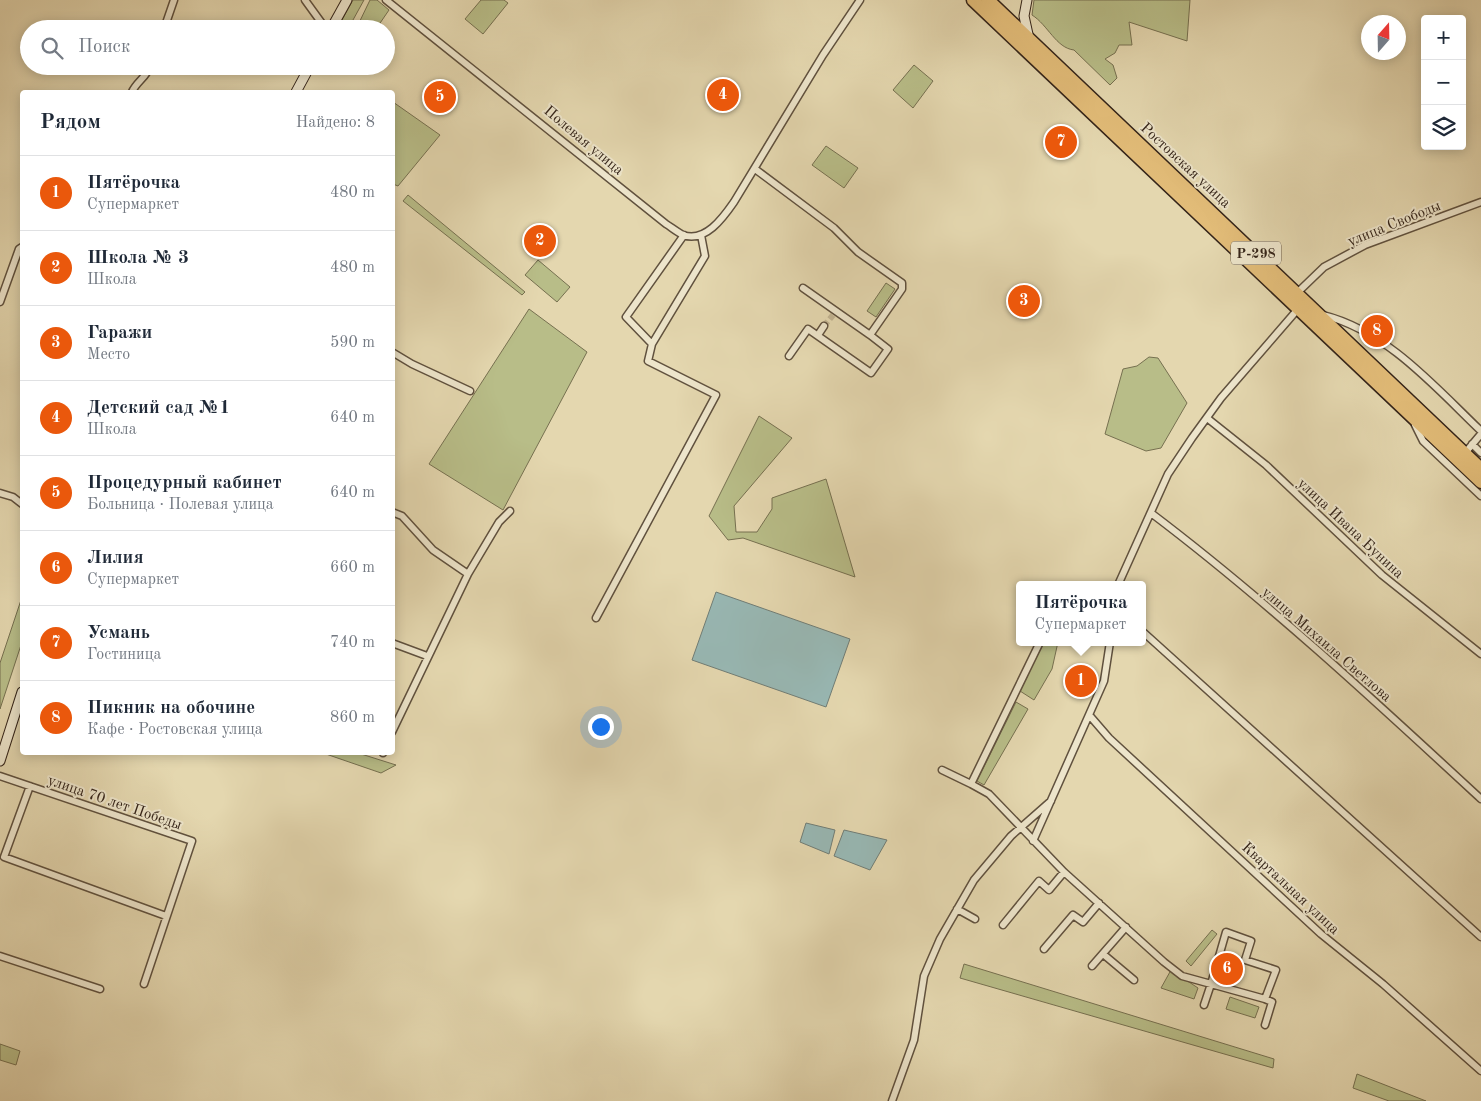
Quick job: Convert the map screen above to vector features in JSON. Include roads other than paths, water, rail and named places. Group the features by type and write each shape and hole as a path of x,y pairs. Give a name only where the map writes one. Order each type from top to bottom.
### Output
{"highway":[{"name":"Ростовская улица","path":"973,0 1481,482"},
{"name":"Р-298","path":"988,0 1029,39"},
{"name":"Ростовская улица","path":"1029,39 1297,293 1469,449 1481,469"}],"main road":[{"path":"336,20 347,0"},
{"path":"1027,0 1024,16 1029,39"},
{"path":"297,90 305,75"},
{"path":"0,761 20,698"}],"street":[{"path":"167,20 174,0"},
{"path":"305,0 319,20"},
{"name":"Полевая улица","path":"386,0 535,118 628,195 684,235"},
{"path":"652,344 626,317 684,235 701,235 720,221 755,169 823,55 860,0"},
{"path":"133,90 135,85 147,75"},
{"path":"755,169 834,228 858,252 902,283 902,288 870,336"},
{"name":"улица Свободы","path":"1297,293 1324,268 1365,245 1481,202"},
{"path":"596,618 716,395 648,361 652,344 705,256 701,235"},
{"path":"0,302 20,249"},
{"path":"789,356 808,329 871,373 888,349 834,313 803,288"},
{"path":"1119,581 1168,474 1207,418 1299,308"},
{"name":"Ростовская улица","path":"1320,314 1357,328 1406,359 1481,433"},
{"path":"818,335 824,326"},
{"path":"395,354 412,364 470,390"},
{"path":"1408,413 1423,441 1481,496"},
{"name":"улица Ивана Бунина","path":"1207,418 1266,465 1382,576 1481,654"},
{"path":"1481,433 1469,449 1481,453"},
{"path":"0,493 13,497 20,502"},
{"path":"395,725 468,574 499,522 510,511"},
{"path":"395,513 402,516 434,550 468,574"},
{"name":"улица Михаила Светлова","path":"1151,513 1191,543 1384,709 1481,799"},
{"path":"1146,636 1481,937"},
{"path":"395,644 427,656"},
{"path":"971,784 1038,646"},
{"path":"1033,841 1104,681 1109,646"},
{"name":"Квартальная улица","path":"1090,716 1109,738 1321,934 1382,984 1481,1071"},
{"path":"942,770 989,794 1064,872 1182,976 1272,1002 1265,1026"},
{"name":"улица 70 лет Победы","path":"0,776 192,841 144,984"},
{"path":"30,786 4,857 166,916"},
{"path":"892,1101 914,1040 924,976 940,939 974,880 1011,836 1051,801"},
{"path":"1003,925 1039,881 1049,890 1064,872"},
{"path":"1044,950 1073,915 1083,922 1099,902"},
{"path":"957,909 975,919"},
{"path":"1092,966 1126,927"},
{"path":"1204,1005 1226,932 1251,941 1246,960 1276,970 1265,999"},
{"path":"1103,954 1134,980"},
{"path":"0,956 100,989"}],"water":[{"path":"716,592 850,639 826,707 692,660"},
{"path":"806,823 835,830 829,854 800,842"},
{"path":"844,830 887,840 870,870 834,856"}],"tunnel":[{"path":"824,326 833,315"}],"place":[{"name":"Детский сад №1","path":"723,95"},
{"name":"Процедурный кабинет","path":"440,97"},
{"name":"Усмань","path":"1061,142"},
{"name":"Школа № 3","path":"540,241"},
{"name":"Гаражи","path":"1024,301"},
{"name":"Пикник на обочине","path":"1377,331"},
{"name":"Пятёрочка","path":"1081,681"},
{"name":"Лилия","path":"1227,969"}]}
